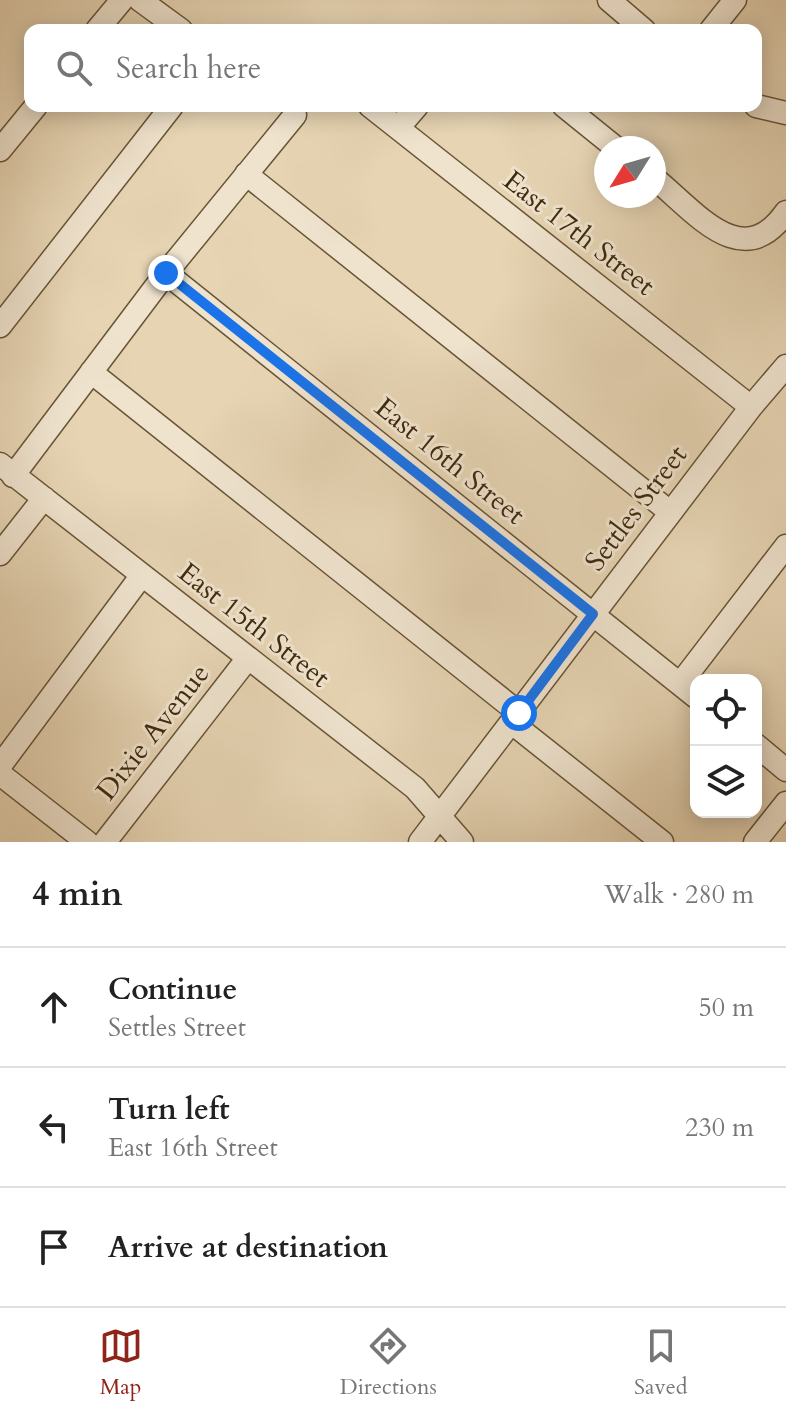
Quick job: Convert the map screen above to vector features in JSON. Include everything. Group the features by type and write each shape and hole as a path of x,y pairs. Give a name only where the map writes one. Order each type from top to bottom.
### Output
{"street":[{"path":"102,24 122,0"},
{"path":"140,0 173,24"},
{"path":"609,0 637,24"},
{"path":"716,24 735,0"},
{"path":"762,107 786,113"},
{"path":"0,150 31,112"},
{"path":"0,326 167,112"},
{"path":"6,470 91,372 291,112"},
{"name":"East 17th Street","path":"378,112 751,407"},
{"path":"398,128 412,112"},
{"path":"571,112 601,136"},
{"path":"246,174 670,512"},
{"path":"666,188 730,239 753,241 768,233 786,212"},
{"name":"East 16th Street","path":"166,273 688,691"},
{"name":"Settles Street","path":"420,842 670,512 786,366"},
{"path":"91,372 662,842"},
{"name":"East 15th Street","path":"6,470 415,788 462,842"},
{"path":"0,554 44,498"},
{"path":"688,691 786,546"},
{"path":"0,766 142,575"},
{"name":"Dixie Avenue","path":"105,842 248,658"},
{"path":"758,746 783,761"},
{"path":"0,774 87,842"},
{"path":"755,842 786,803"}],"route":[{"path":"166,273 593,614 519,713"}]}
